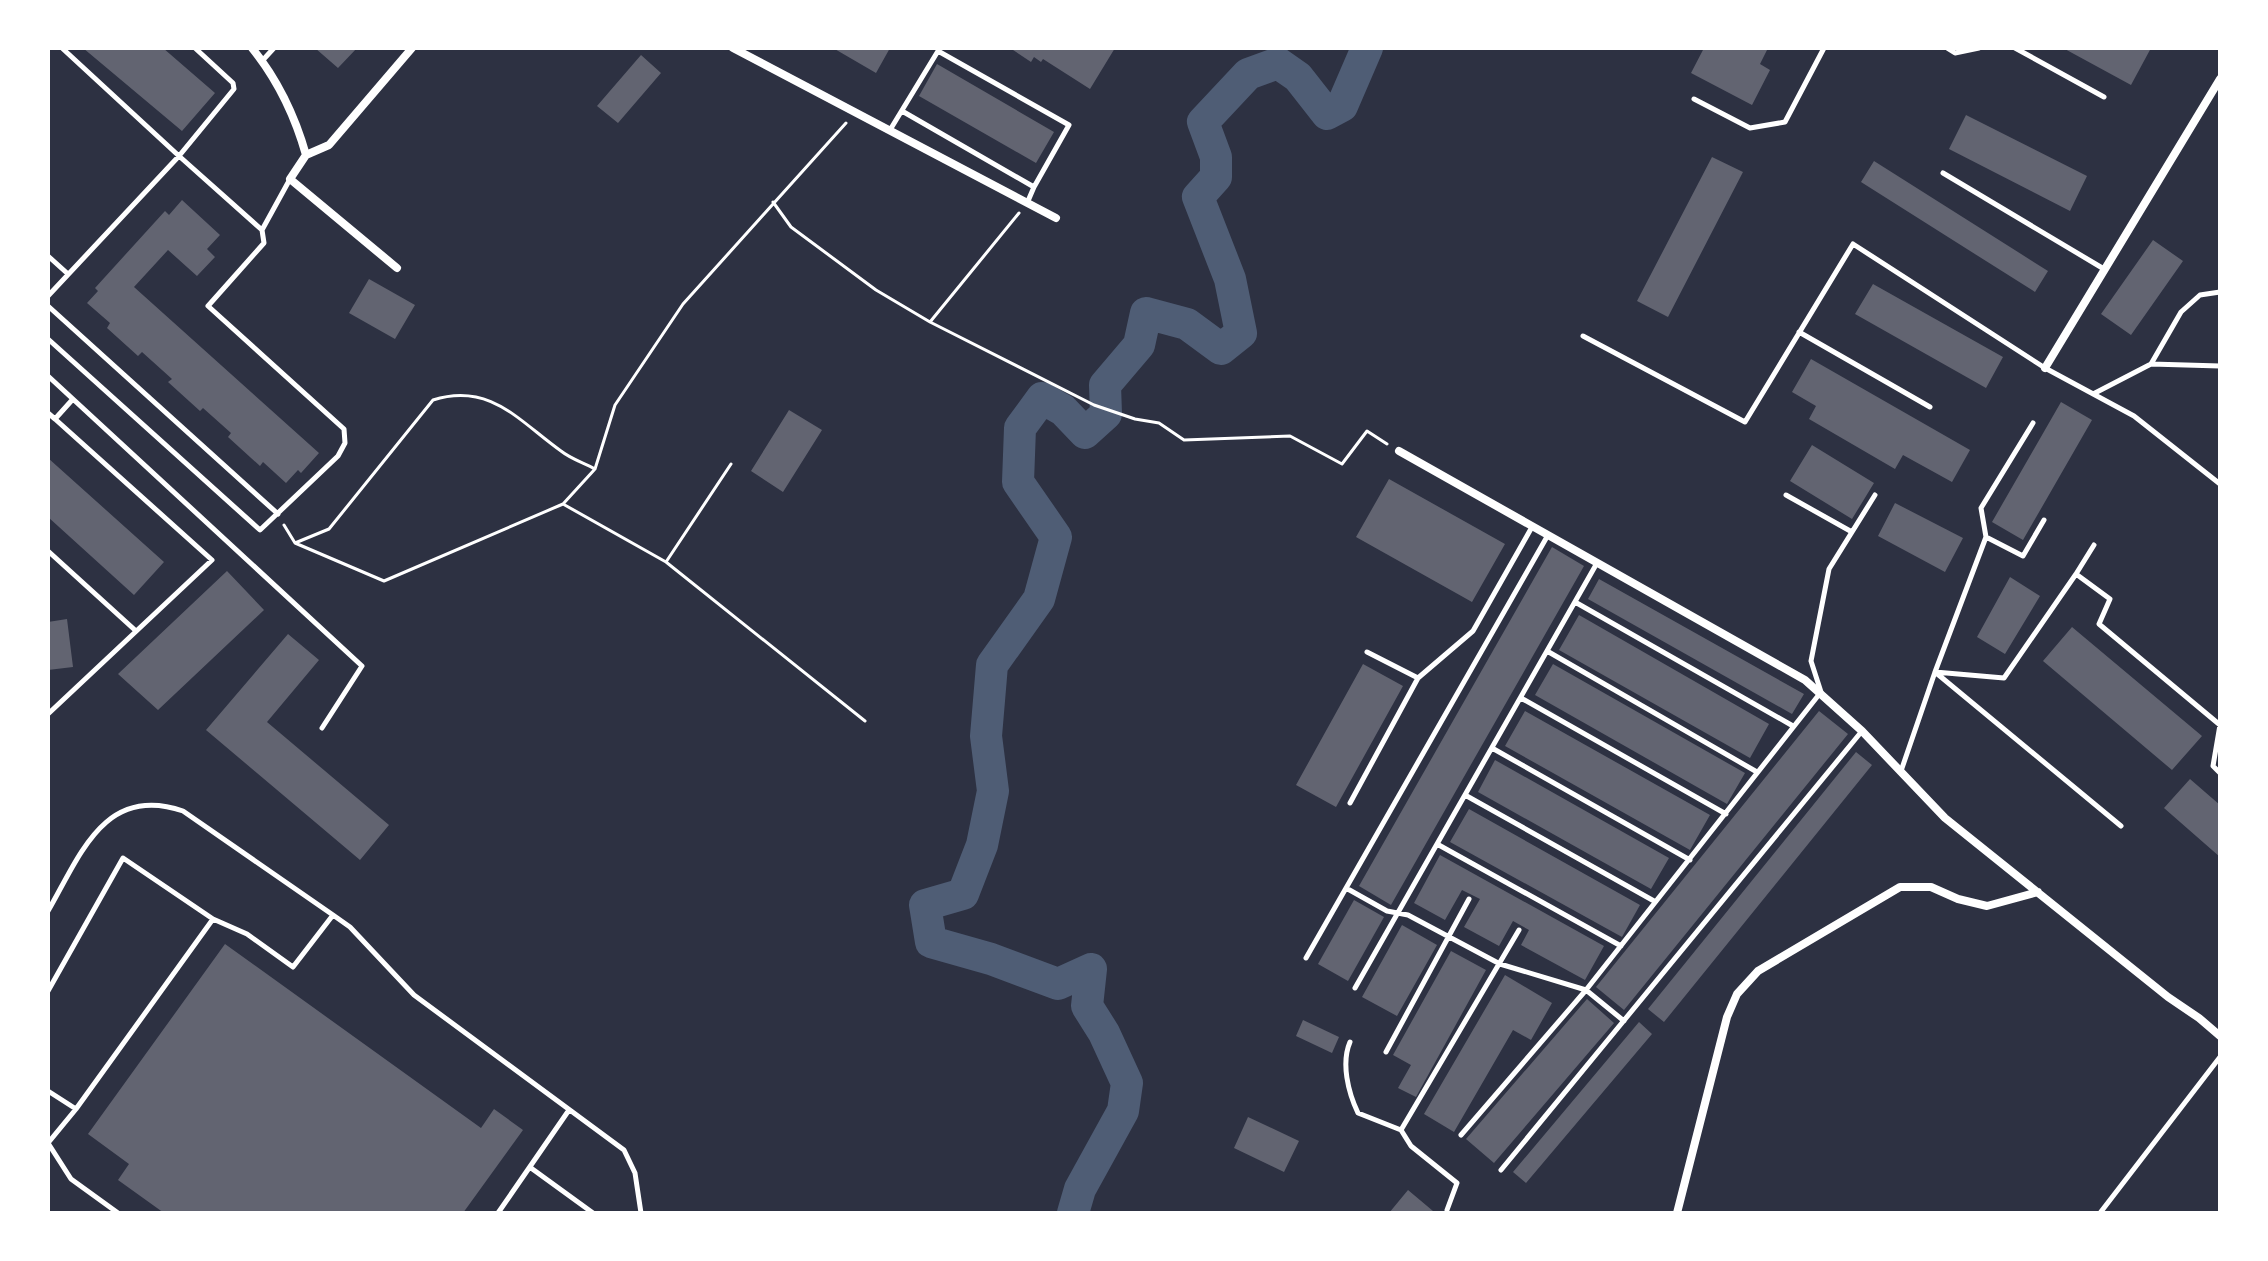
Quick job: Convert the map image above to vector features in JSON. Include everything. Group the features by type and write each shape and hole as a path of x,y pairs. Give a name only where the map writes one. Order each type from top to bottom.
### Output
{"street":[{"path":"252,48 290,111 306,155"},
{"path":"397,268 290,179 306,155 329,145 412,48"},
{"path":"733,48 1056,218"},
{"path":"2045,368 2220,79"},
{"path":"1399,451 1805,680 1862,731 1945,818 2220,1036"},
{"path":"1677,1213 1727,1017 1737,994 1758,971 1900,887 1931,887 1958,899 1987,906 2038,892"}],"lane":[{"path":"62,48 262,230"},
{"path":"48,296 179,156 234,89 233,83 195,48"},
{"path":"262,61 274,48"},
{"path":"1694,99 1750,128 1785,122 1824,48"},
{"path":"1947,48 1955,53 1979,48"},
{"path":"2015,48 2104,97"},
{"path":"889,131 938,51 1069,125 1028,201"},
{"path":"902,111 1034,187"},
{"path":"1943,173 2105,270"},
{"path":"48,339 260,530 338,456 345,443 344,429 208,306 264,243 262,230 290,179"},
{"path":"1583,336 1745,422 1853,244 2045,368 2134,416 2220,484"},
{"path":"48,256 68,274"},
{"path":"2151,364 2181,312 2200,295 2220,292"},
{"path":"48,306 278,514"},
{"path":"1799,332 1930,407"},
{"path":"2094,394 2151,364 2220,366"},
{"path":"48,376 362,666 322,728"},
{"path":"55,419 73,399"},
{"path":"48,413 212,560 48,714"},
{"path":"1901,772 1986,537 1981,508 2033,423"},
{"path":"1786,495 1852,532"},
{"path":"1461,1135 1586,990 1821,692 1811,661 1829,569 1875,495"},
{"path":"1986,537 2023,556 2044,520"},
{"path":"1350,803 1418,678 1473,631 1533,527"},
{"path":"1306,958 1548,535"},
{"path":"1935,672 2004,678 2094,545"},
{"path":"48,551 136,631"},
{"path":"1355,988 1597,563"},
{"path":"2076,574 2110,599 2099,624 2220,725 2213,766 2220,773"},
{"path":"1575,602 1793,726"},
{"path":"1547,651 1757,772"},
{"path":"1367,652 1418,678"},
{"path":"1935,672 2121,826"},
{"path":"1521,698 1726,814"},
{"path":"1501,1170 1862,731"},
{"path":"1492,748 1690,860"},
{"path":"1465,795 1654,901"},
{"path":"48,911 94,833 118,812 149,804 167,805 199,820 350,927 414,995 624,1150 635,1173 641,1213"},
{"path":"1437,844 1621,946"},
{"path":"48,991 123,858 213,919 247,934 293,967 333,915"},
{"path":"1346,888 1387,911 1408,915 1500,964 1586,990 1624,1021"},
{"path":"1386,1052 1469,899"},
{"path":"118,1213 71,1179 48,1143 213,919"},
{"path":"1401,1130 1519,930"},
{"path":"1350,1042 1344,1057 1352,1100 1358,1113 1401,1130 1411,1146 1457,1183 1447,1210"},
{"path":"2100,1213 2220,1057"},
{"path":"48,1091 76,1109"},
{"path":"498,1213 569,1110"},
{"path":"531,1168 593,1213"}],"path":[{"path":"278,514 295,543 384,581 563,504 595,469 615,405 683,304 855,113"},
{"path":"930,322 1028,201"},
{"path":"773,202 791,227 876,290 930,322 1094,405 1135,419 1159,423 1184,440 1290,436 1342,464 1367,431 1399,451"},
{"path":"295,543 329,529 433,400 455,393 484,398 517,415 563,453 595,469"},
{"path":"666,562 731,464"},
{"path":"563,504 666,562 865,721"}],"building":[{"path":"83,48 163,48 215,93 182,131"},
{"path":"315,48 357,48 338,68"},
{"path":"833,48 890,48 876,73"},
{"path":"1010,48 1115,48 1090,89 1043,59 1041,62 1034,57 1031,62"},
{"path":"1704,48 1768,48 1760,64 1770,70 1752,105 1691,73"},
{"path":"2063,48 2151,48 2131,85"},
{"path":"641,55 661,73 618,123 597,106"},
{"path":"937,64 1054,132 1036,163 919,96"},
{"path":"1966,115 2087,176 2070,211 1949,149"},
{"path":"1712,157 1743,172 1668,317 1637,301"},
{"path":"1874,161 2048,271 2035,292 1861,182"},
{"path":"182,200 220,235 207,249 215,257 197,276 168,250 134,287 319,453 301,473 298,470 286,483 263,462 260,466 228,437 231,433 203,408 200,411 168,382 172,379 142,352 138,356 107,328 110,323 87,303 98,291 95,288 165,211 169,215"},
{"path":"2153,240 2183,261 2131,335 2101,314"},
{"path":"369,279 415,305 395,339 349,313"},
{"path":"1873,284 2003,357 1986,388 1855,314"},
{"path":"1811,359 1970,450 1952,482 1903,455 1895,469 1809,419 1816,406 1792,392"},
{"path":"2061,402 2092,420 2023,540 1992,522"},
{"path":"789,410 822,430 783,492 751,471"},
{"path":"1812,445 1874,483 1852,519 1790,481"},
{"path":"48,458 164,562 134,595 48,517"},
{"path":"1389,479 1505,544 1472,602 1356,537"},
{"path":"1895,503 1963,538 1945,572 1878,536"},
{"path":"1552,547 1584,566 1391,905 1359,886"},
{"path":"227,571 264,610 158,710 118,674"},
{"path":"2010,577 2040,596 2005,654 1977,637"},
{"path":"1599,579 1804,694 1792,714 1588,599"},
{"path":"1579,615 1769,724 1750,758 1559,650"},
{"path":"67,619 73,667 48,670 48,622"},
{"path":"2072,627 2202,736 2172,770 2043,661"},
{"path":"288,634 319,660 267,722 389,825 360,860 206,730"},
{"path":"1363,664 1403,686 1336,807 1296,785"},
{"path":"1553,664 1745,773 1727,804 1535,695"},
{"path":"1525,711 1710,815 1690,850 1505,746"},
{"path":"1819,711 1848,734 1624,1010 1596,987"},
{"path":"1856,752 1872,765 1664,1022 1648,1009"},
{"path":"1495,760 1669,858 1651,889 1478,792"},
{"path":"2190,779 2220,805 2220,857 2164,808"},
{"path":"1469,809 1640,905 1622,937 1450,842"},
{"path":"1440,855 1604,946 1585,980 1521,945 1529,930 1513,921 1499,946 1464,927 1480,899 1462,890 1445,920 1414,903"},
{"path":"1354,900 1384,917 1348,981 1318,964"},
{"path":"1402,925 1437,945 1397,1016 1362,997"},
{"path":"225,944 481,1128 494,1109 523,1130 463,1213 164,1213 118,1180 129,1164 88,1134"},
{"path":"1451,951 1486,970 1416,1097 1398,1088 1411,1065 1393,1055"},
{"path":"1505,975 1552,1003 1531,1040 1513,1030 1454,1132 1424,1114"},
{"path":"1587,999 1614,1023 1494,1163 1466,1139"},
{"path":"1303,1020 1339,1037 1332,1053 1296,1036"},
{"path":"1639,1022 1652,1034 1526,1183 1513,1172"},
{"path":"1248,1117 1299,1141 1284,1172 1234,1148"},
{"path":"1408,1190 1433,1211 1389,1213"}],"waterway":[{"path":"1073,1213 1080,1189 1123,1111 1127,1083 1104,1033 1087,1006 1091,969 1058,984 991,959 931,942 925,905 963,894 982,845 993,791 986,736 992,665 1039,599 1056,537 1018,482 1020,428 1042,398 1063,410 1085,433 1106,414 1105,385 1139,345 1146,313 1187,324 1221,349 1241,333 1230,279 1198,197 1216,177 1216,157 1203,122 1248,74 1278,63 1298,77 1327,114 1342,106 1367,48"}]}
